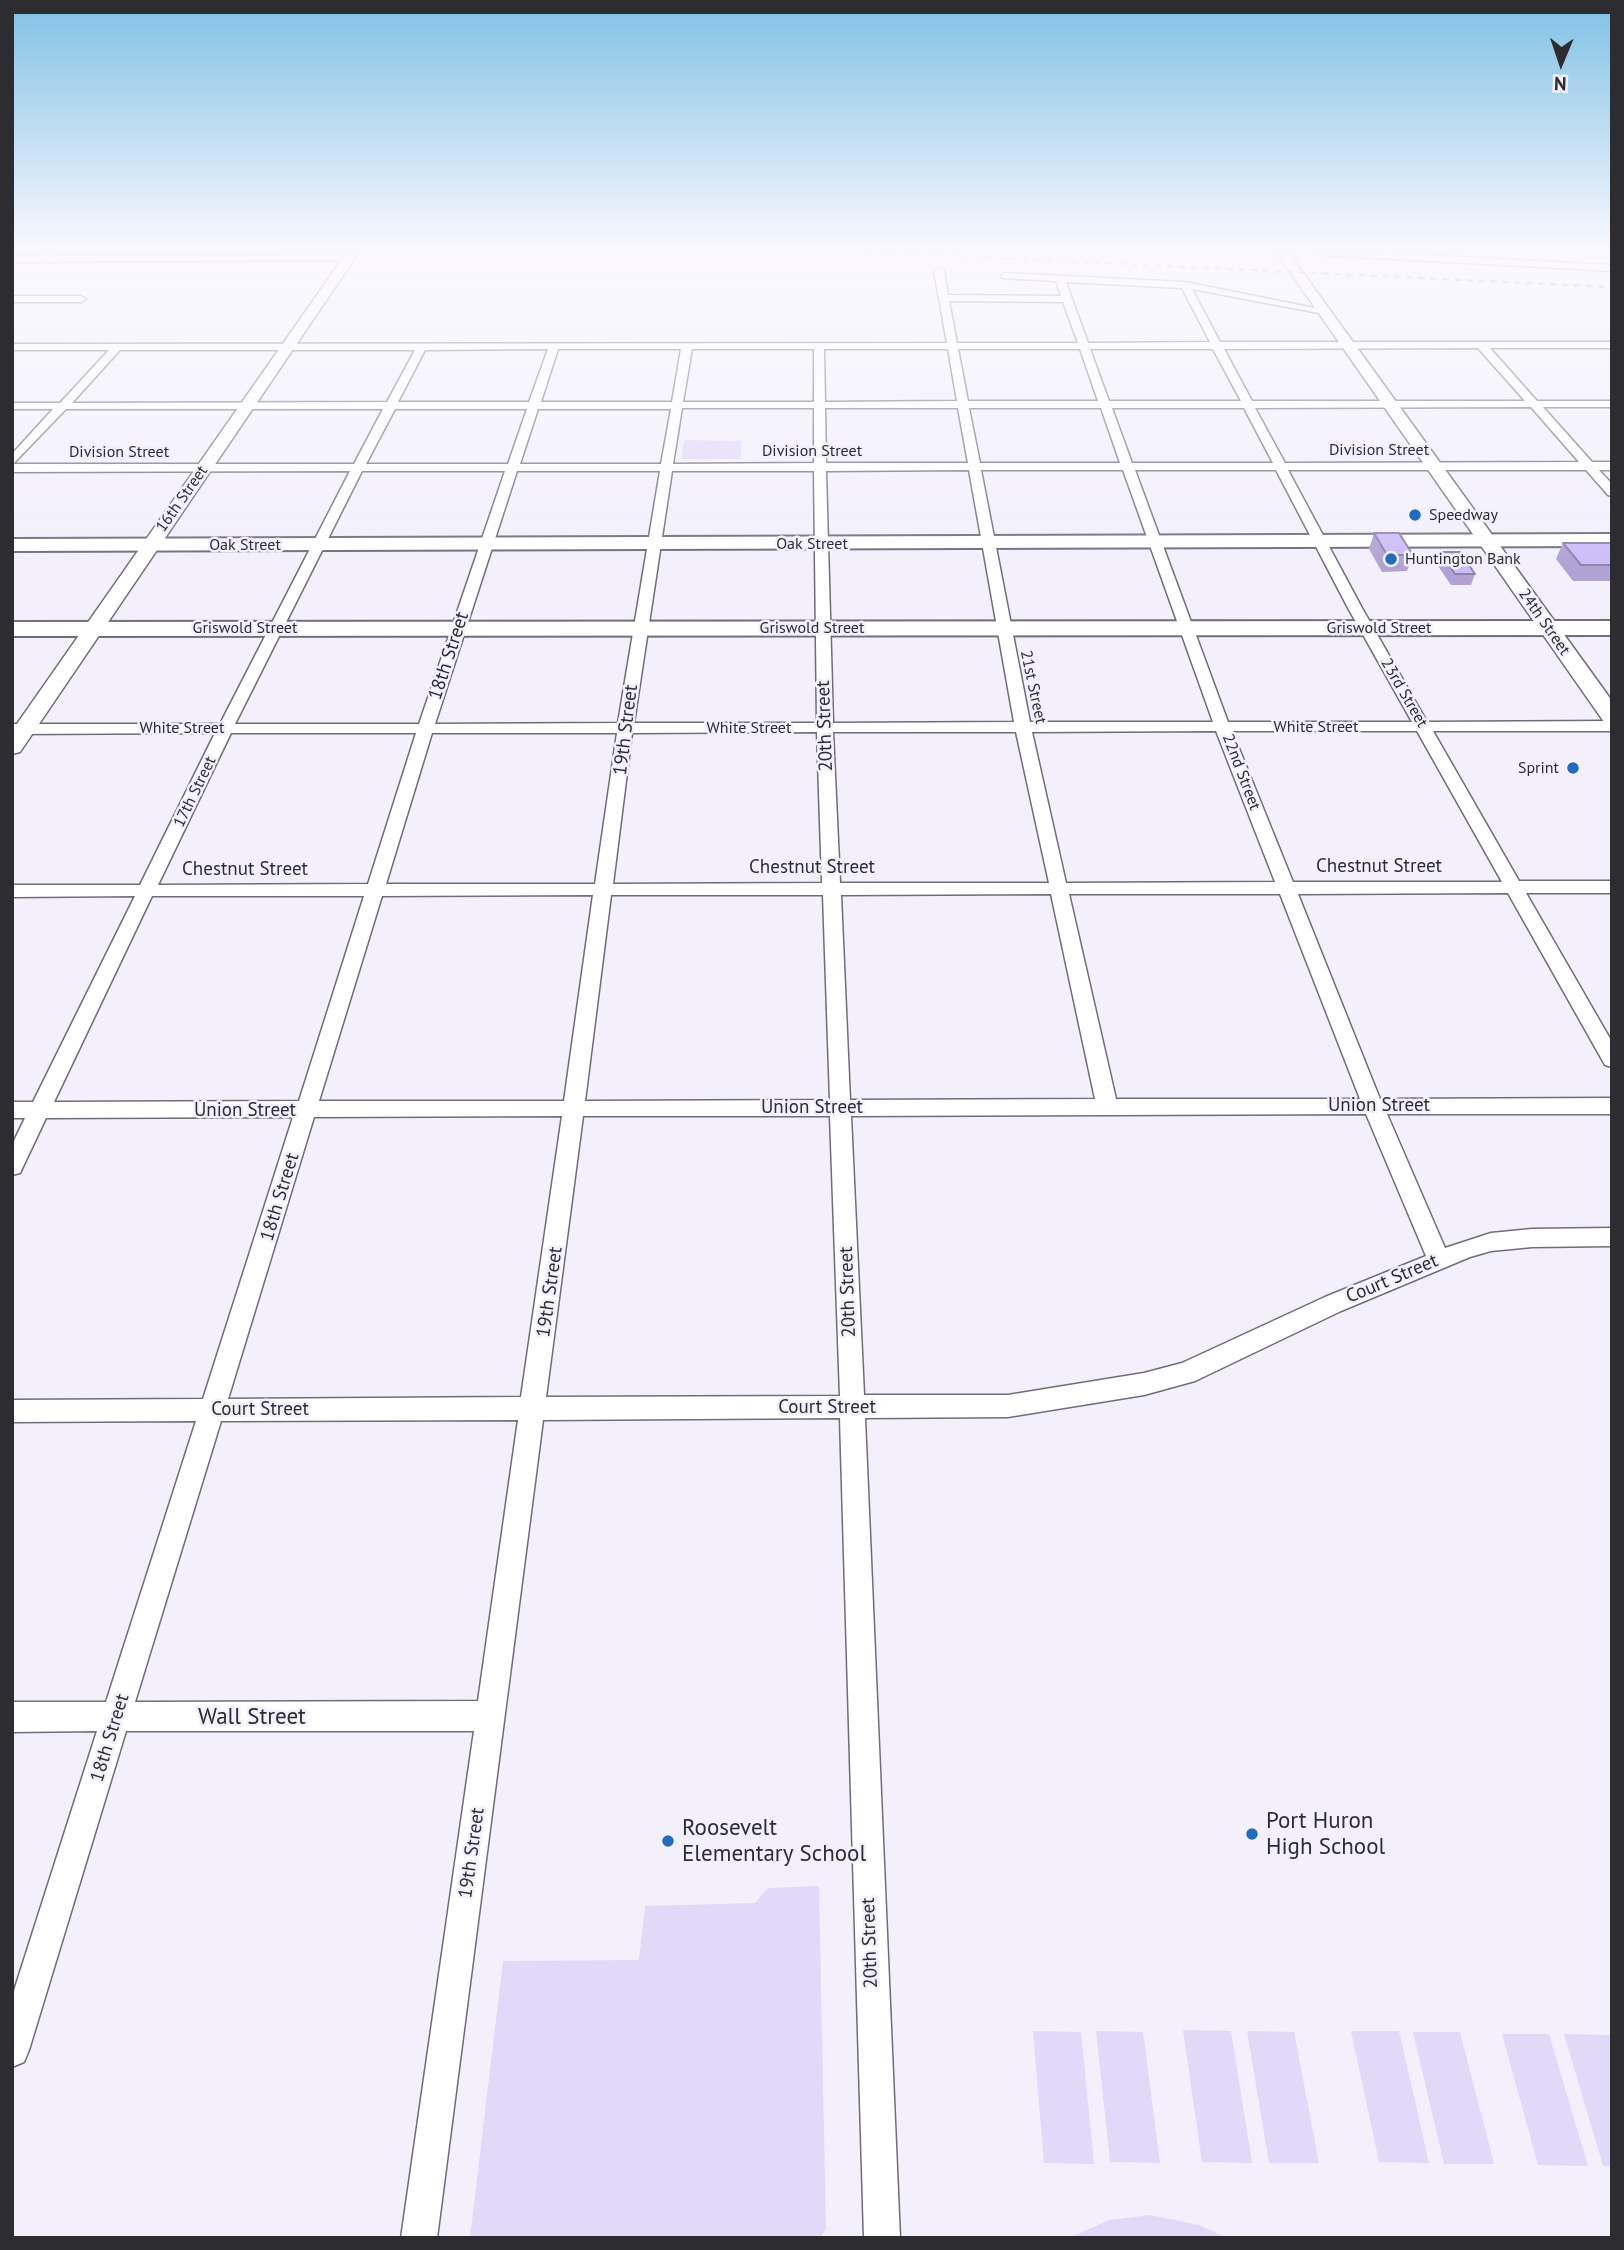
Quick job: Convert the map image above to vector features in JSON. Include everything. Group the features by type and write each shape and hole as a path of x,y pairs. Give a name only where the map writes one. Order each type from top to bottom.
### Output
{"main road":[{"name":"Oak Street","path":"12,545 1612,540"},
{"name":"Griswold Street","path":"12,629 1612,628"}],"street":[{"path":"12,461 108,357"},
{"name":"16th Street","path":"12,747 18,729 92,629 281,357"},
{"name":"17th Street","path":"12,1167 274,628 416,357"},
{"name":"18th Street","path":"12,2050 457,628 551,357"},
{"name":"19th Street","path":"419,2238 639,628 685,357"},
{"name":"20th Street","path":"820,357 824,728 841,1108 882,2238"},
{"name":"21st Street","path":"954,357 1023,727 1107,1107"},
{"name":"22nd Street","path":"1088,357 1223,727 1373,1106 1438,1258"},
{"name":"23rd Street","path":"1223,357 1367,628 1612,1060"},
{"name":"24th Street","path":"1357,357 1611,717"},
{"path":"1492,357 1612,492"},
{"path":"12,406 1612,404"},
{"name":"Division Street","path":"12,468 1612,466"},
{"name":"White Street","path":"18,729 1424,727 1611,717"},
{"name":"Chestnut Street","path":"12,891 1612,887"},
{"name":"Union Street","path":"12,1110 1612,1106"},
{"name":"Court Street","path":"12,1411 1008,1406 1144,1384 1213,1362 1333,1304 1438,1258 1491,1242 1532,1238 1612,1237"},
{"name":"Wall Street","path":"12,1717 491,1716"}],"shaded area":[{"path":"684,440 742,441 740,459 681,459"},
{"path":"819,1886 826,2229 820,2238 470,2238 503,1961 639,1960 645,1906 755,1903 768,1888"},
{"path":"1183,2030 1231,2031 1252,2163 1202,2162"},
{"path":"1033,2031 1081,2032 1094,2164 1044,2163"},
{"path":"1096,2031 1143,2032 1160,2163 1110,2162"},
{"path":"1247,2031 1294,2032 1319,2163 1269,2163"},
{"path":"1351,2031 1399,2031 1429,2163 1379,2162"},
{"path":"1413,2032 1460,2032 1494,2164 1444,2164"},
{"path":"1502,2034 1549,2034 1588,2166 1538,2165"},
{"path":"1564,2034 1611,2035 1612,2166 1603,2166"},
{"path":"1150,2215 1199,2225 1227,2238 1069,2238 1109,2220"}],"building":[{"path":"1374,533 1399,533 1413,555 1387,555"},
{"path":"1563,543 1612,543 1612,565 1581,565"},
{"path":"1440,552 1460,552 1475,574 1455,574"}],"place":[{"name":"Speedway","path":"1415,515"},
{"name":"Huntington Bank","path":"1391,559"},
{"name":"Sprint","path":"1573,768"},
{"name":"Port Huron High School","path":"1252,1834"},
{"name":"Roosevelt Elementary School","path":"668,1841"}]}
